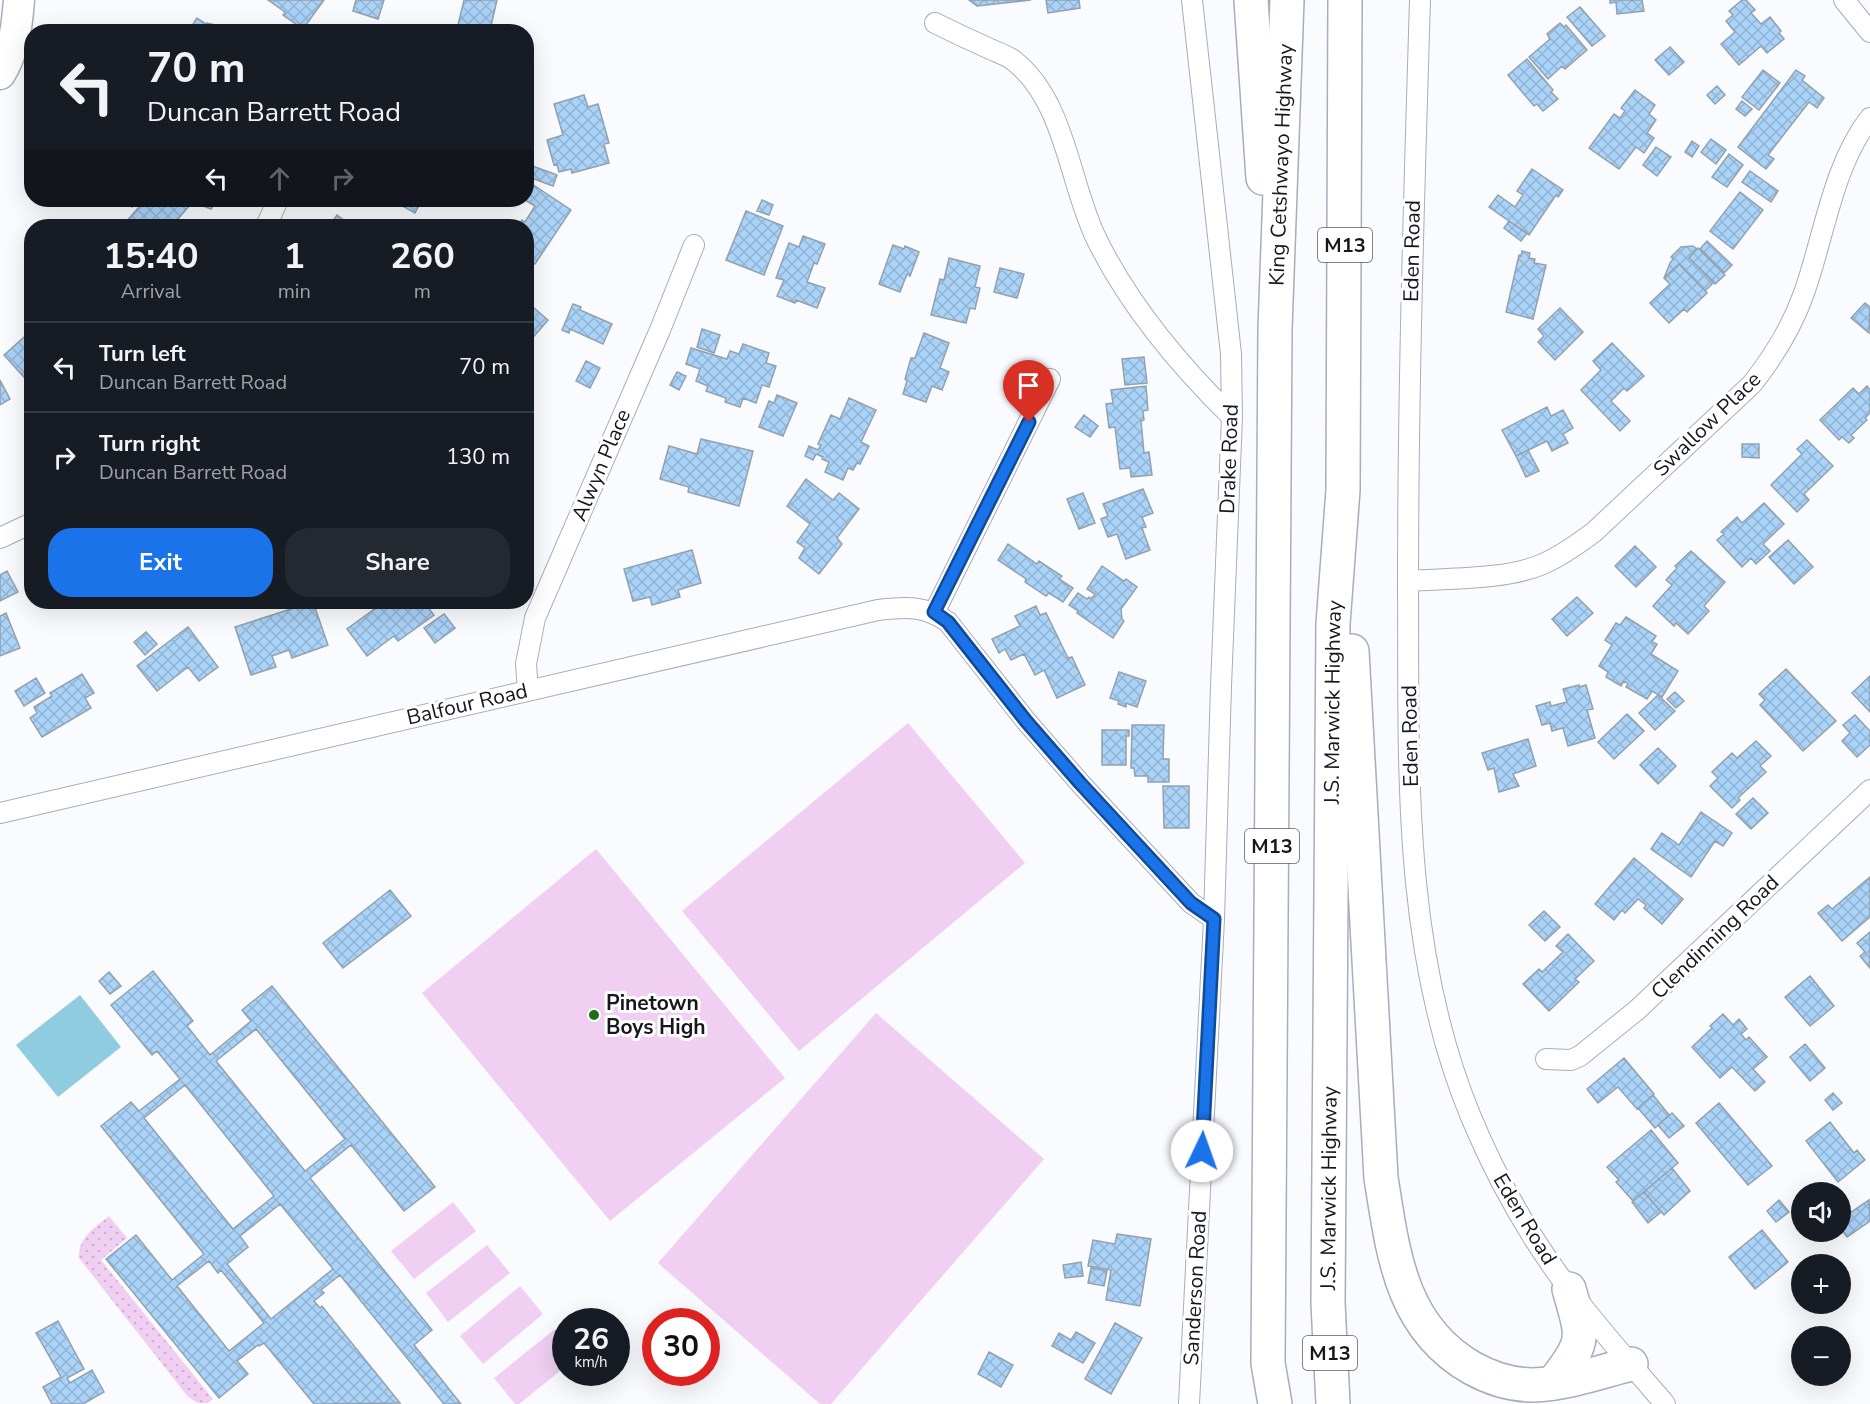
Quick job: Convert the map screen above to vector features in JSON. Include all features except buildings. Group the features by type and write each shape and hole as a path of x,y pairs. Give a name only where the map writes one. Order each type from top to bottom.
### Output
{"highway":[{"path":"1251,0 1275,329"},
{"name":"King Cetshwayo Highway","path":"1275,329 1287,0"},
{"name":"J.S. Marwick Highway","path":"1333,1404 1328,1303 1332,624 1343,490 1345,0"},
{"name":"M13","path":"1275,329 1268,1363 1275,1404"},
{"path":"1343,490 1382,1178 1392,1249 1407,1298 1425,1329 1442,1347 1461,1362 1481,1373 1508,1383 1532,1385 1553,1383 1631,1364"},
{"path":"1553,1383 1577,1349 1581,1332 1569,1289"},
{"path":"1265,1404 1268,1363"}],"main road":[{"path":"0,74 5,66 16,32 19,0"}],"street":[{"name":"Drake Road","path":"1192,0 1230,354 1232,417 1214,919"},
{"name":"Eden Road","path":"1420,0 1411,275 1408,716 1414,871 1423,947 1446,1046 1466,1102 1495,1171 1527,1227 1569,1289 1665,1404"},
{"path":"1844,0 1870,32"},
{"path":"935,23 1012,60 1031,78 1053,114 1083,207 1097,240 1126,290 1191,376 1232,417"},
{"name":"Swallow Place","path":"1408,580 1484,576 1524,570 1542,564 1575,547 1594,532 1752,384 1771,361 1788,333 1804,293 1847,160 1858,135 1870,118"},
{"name":"Alwyn Place","path":"528,690 526,664 535,618 694,245"},
{"path":"1050,379 934,612 948,622 1026,721 1088,792 1191,903 1214,919"},
{"path":"0,538 24,527"},
{"name":"Balfour Road","path":"0,813 878,610 919,609 934,612"},
{"name":"Clendinning Road","path":"1546,1059 1571,1060 1580,1056 1637,1010 1870,790"},
{"name":"Sanderson Road","path":"1189,1404 1214,919"}],"shaded area":[{"path":"908,723 1025,863 799,1051 682,911"},
{"path":"596,849 785,1078 610,1221 422,993"},
{"path":"876,1013 1044,1159 831,1404 820,1404 720,1317 720,1308 710,1308 658,1263"},
{"path":"453,1202 476,1231 414,1279 391,1251"},
{"path":"109,1216 127,1238 101,1260 213,1399 208,1403 198,1403 188,1397 79,1258 84,1239"},
{"path":"487,1245 510,1273 448,1322 426,1293"},
{"path":"520,1286 543,1314 483,1364 460,1336"},
{"path":"552,1331 552,1377 519,1404 515,1404 494,1378"}],"water":[{"path":"80,995 121,1047 58,1097 16,1045"}],"place":[{"name":"Pinetown Boys High","path":"594,1015"}],"route":[{"path":"1029,422 934,612 948,622 1026,721 1080,783 1191,903 1214,919 1202,1151"}]}
